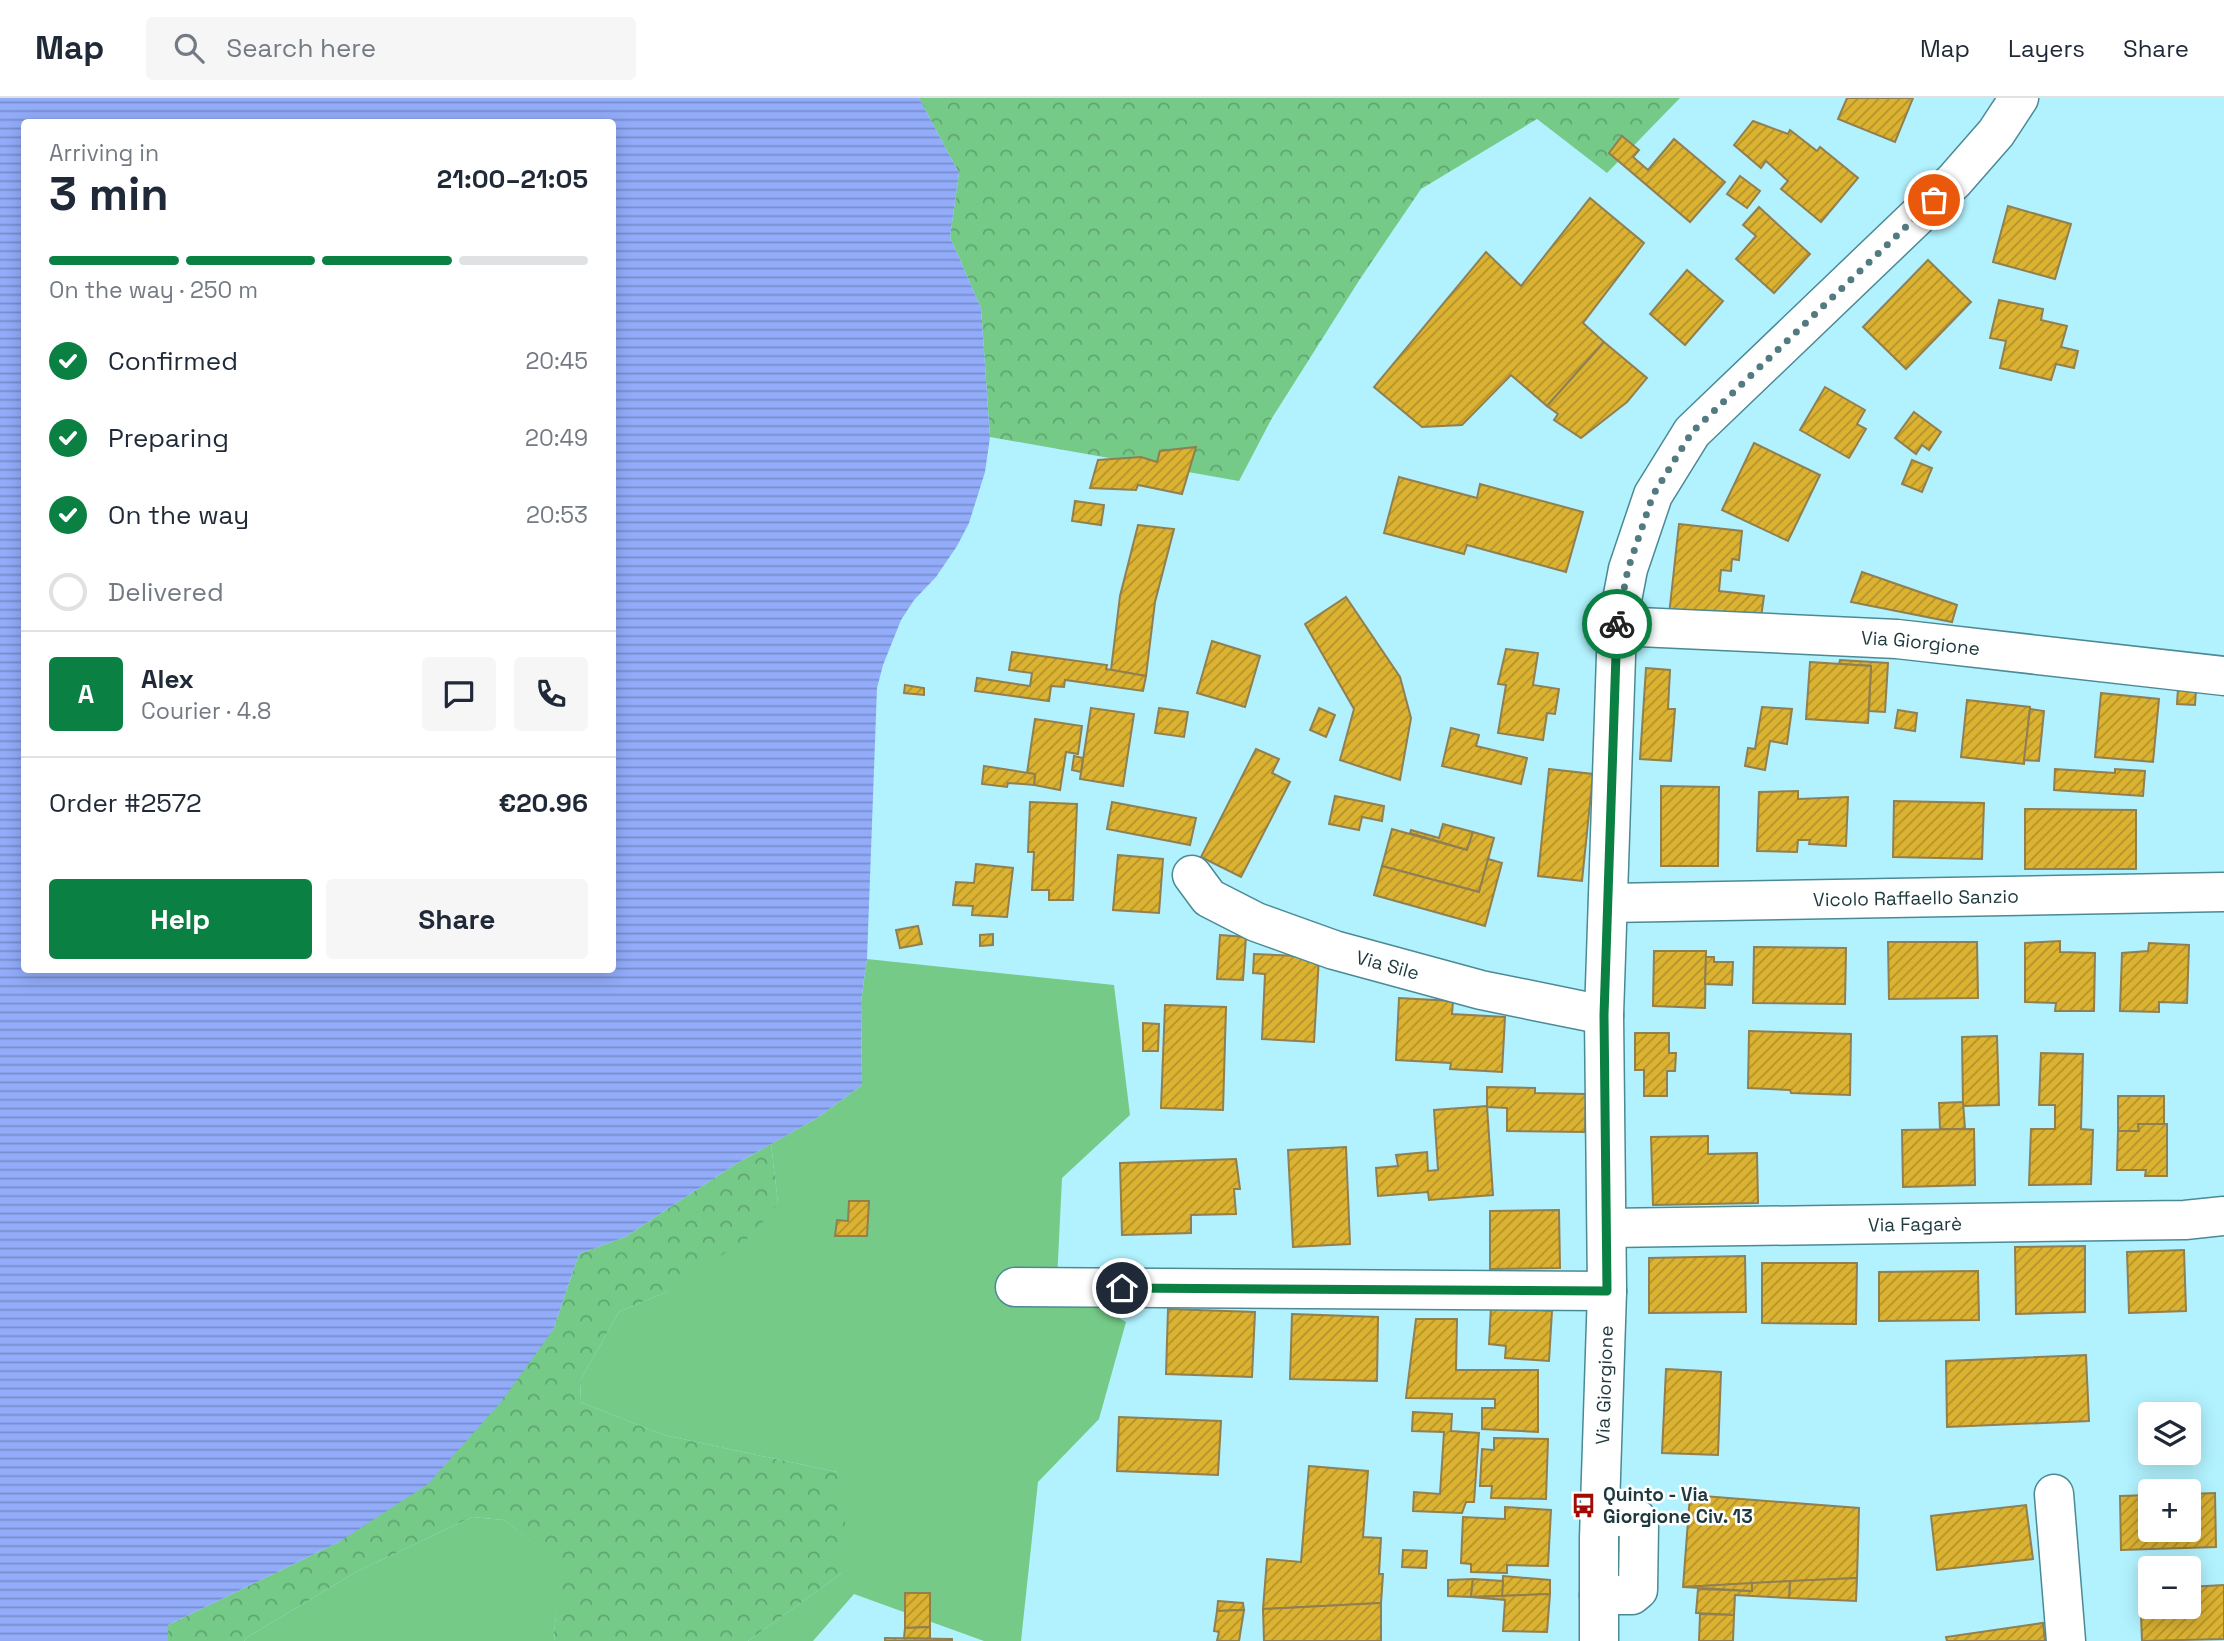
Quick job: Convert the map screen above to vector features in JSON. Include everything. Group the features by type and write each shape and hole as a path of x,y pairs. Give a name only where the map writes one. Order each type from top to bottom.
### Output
{"street":[{"name":"Via Giorgione","path":"1598,1641 1607,1291 1604,1015 1617,626 1628,569 1653,495 1692,432 1954,181 1996,133 2019,98"},
{"name":"Via Giorgione","path":"1617,626 1897,639 2224,676"},
{"name":"Via Sile","path":"1192,874 1209,898 1255,922 1334,950 1481,990 1604,1015"},
{"name":"Vicolo Raffaello Sanzio","path":"1608,903 2224,892"},
{"name":"Via Fagarè","path":"1607,1228 2185,1220 2224,1216"},
{"path":"1015,1287 1607,1291"},
{"path":"2054,1494 2066,1641"}],"green space":[{"path":"919,98 1680,98 1607,173 1537,119 1421,189 1272,418 1239,481 990,437 981,308 950,237 959,173"},
{"path":"867,959 1114,985 1130,1115 1062,1178 1057,1281 1126,1322 1099,1419 1038,1482 1021,1641 984,1641 854,1594 813,1641 748,1641 842,1573 837,1472 664,1435 580,1402 581,1379 619,1312 666,1292 778,1203 771,1144 817,1118 862,1085 861,1002"},
{"path":"771,1144 778,1203 751,1236 666,1292 619,1312 581,1379 580,1402 664,1435 837,1472 845,1523 842,1573 748,1641 555,1641 562,1565 504,1520 472,1517 356,1572 244,1641 168,1641 168,1625 339,1542 553,1330 579,1254 625,1237 734,1165"},
{"path":"472,1517 504,1520 563,1565 555,1641 244,1641 356,1572"}],"water":[{"path":"0,98 919,98 959,173 950,237 981,308 990,437 985,472 969,523 936,577 914,600 901,620 877,688 867,959 861,1002 862,1085 817,1118 734,1165 625,1237 579,1254 553,1330 501,1402 428,1484 339,1542 168,1625 168,1641 0,1641"}],"building":[{"path":"1847,98 1913,98 1895,142 1838,119"},
{"path":"1753,121 1788,134 1790,130 1817,151 1820,147 1858,178 1821,222 1781,189 1788,181 1766,161 1761,168 1734,145"},
{"path":"1622,136 1639,150 1633,157 1648,170 1674,139 1725,182 1690,222 1609,153"},
{"path":"1740,176 1760,191 1747,208 1727,194"},
{"path":"1590,198 1644,243 1583,323 1604,342 1547,406 1511,375 1462,425 1422,427 1374,387 1486,252 1521,286"},
{"path":"2008,206 2071,224 2055,279 1993,262"},
{"path":"1759,207 1810,254 1774,293 1736,259 1756,236 1743,225"},
{"path":"1928,260 1971,302 1906,369 1863,327"},
{"path":"1687,270 1723,301 1685,345 1650,314"},
{"path":"1999,300 2043,309 2041,320 2067,326 2061,347 2078,351 2074,368 2056,364 2051,380 2000,368 2006,341 1990,338"},
{"path":"1604,342 1647,378 1627,402 1581,438 1554,420 1558,414 1547,406"},
{"path":"1825,387 1865,410 1857,424 1866,429 1849,458 1800,430"},
{"path":"1914,412 1941,432 1929,450 1922,445 1916,454 1895,438"},
{"path":"1754,443 1820,475 1788,541 1722,510"},
{"path":"1196,447 1182,494 1138,485 1136,490 1090,488 1098,460 1141,457 1157,462 1160,451"},
{"path":"1912,460 1932,468 1922,492 1902,484"},
{"path":"1399,477 1477,498 1480,484 1583,512 1566,572 1467,545 1464,554 1384,533"},
{"path":"1075,501 1104,505 1101,525 1072,521"},
{"path":"1679,524 1742,531 1739,560 1732,559 1731,571 1721,570 1719,591 1764,596 1760,625 1669,615"},
{"path":"1138,525 1174,529 1155,602 1146,676 1111,670 1120,596"},
{"path":"1862,572 1957,605 1952,622 1851,602"},
{"path":"1346,597 1400,677 1411,718 1400,780 1340,760 1354,709 1305,624"},
{"path":"1212,641 1260,656 1245,707 1197,693"},
{"path":"1506,649 1538,653 1533,685 1559,689 1555,714 1547,713 1543,740 1498,733 1506,685 1498,684"},
{"path":"1012,652 1107,665 1106,669 1146,676 1143,691 1065,680 1064,687 1051,686 1049,701 975,691 977,678 1030,686 1032,673 1009,670"},
{"path":"1840,660 1888,663 1885,712 1869,711 1871,666 1839,664"},
{"path":"1810,662 1871,666 1868,723 1806,719"},
{"path":"1646,668 1670,670 1668,709 1675,709 1671,761 1640,759"},
{"path":"905,685 924,688 924,695 904,693"},
{"path":"2178,688 2196,690 2195,705 2177,704"},
{"path":"2101,693 2159,699 2153,762 2095,757"},
{"path":"1967,700 2030,707 2024,764 1961,757"},
{"path":"1762,707 1792,709 1787,744 1770,741 1765,770 1745,766 1748,748 1755,749"},
{"path":"1091,708 1134,714 1123,786 1080,779"},
{"path":"1159,708 1188,712 1184,737 1155,733"},
{"path":"1319,708 1335,715 1326,737 1310,730"},
{"path":"2030,709 2044,711 2039,761 2024,760"},
{"path":"1898,710 1917,713 1915,731 1895,728"},
{"path":"1035,719 1082,726 1078,754 1066,752 1060,790 1034,785 1035,774 1027,773"},
{"path":"1451,728 1479,735 1476,746 1527,758 1521,784 1442,766"},
{"path":"1256,749 1279,759 1272,773 1290,782 1241,877 1201,857"},
{"path":"1074,756 1083,758 1081,772 1072,770"},
{"path":"984,766 1035,774 1034,785 1008,783 1007,787 982,784"},
{"path":"1549,769 1593,774 1582,881 1538,876"},
{"path":"2055,769 2115,773 2115,769 2145,771 2143,796 2054,790"},
{"path":"1661,786 1719,787 1718,866 1661,866"},
{"path":"1798,791 1798,799 1848,797 1846,846 1809,844 1810,840 1798,840 1797,852 1757,851 1759,792"},
{"path":"1335,796 1384,806 1382,821 1362,817 1359,830 1329,824"},
{"path":"1894,801 1984,803 1982,859 1893,857"},
{"path":"1030,802 1077,804 1073,900 1049,900 1049,890 1032,890 1034,852 1028,852"},
{"path":"1112,802 1196,818 1190,845 1107,829"},
{"path":"2025,809 2136,810 2136,869 2025,869"},
{"path":"1443,824 1473,832 1467,850 1410,833 1411,830 1439,838"},
{"path":"1392,829 1467,850 1473,832 1494,838 1479,892 1382,866"},
{"path":"1118,855 1163,859 1159,913 1113,910"},
{"path":"1488,859 1502,863 1485,926 1374,895 1382,866 1479,892"},
{"path":"976,864 1013,868 1007,917 972,915 973,906 953,905 956,882 974,883"},
{"path":"918,926 922,944 900,948 896,930"},
{"path":"993,934 993,945 980,946 980,935"},
{"path":"1220,935 1246,937 1243,980 1217,979"},
{"path":"2060,941 2060,952 2095,953 2094,1011 2055,1011 2056,1003 2025,1002 2025,943"},
{"path":"1888,942 1977,942 1978,998 1889,999"},
{"path":"2149,943 2189,945 2187,1003 2159,1002 2159,1012 2120,1011 2122,953 2148,951"},
{"path":"1754,947 1846,948 1845,1004 1753,1003"},
{"path":"1654,951 1706,951 1705,1008 1653,1006"},
{"path":"1254,954 1319,957 1314,1042 1262,1039 1265,974 1253,973"},
{"path":"1706,957 1714,957 1714,962 1733,962 1732,985 1705,984"},
{"path":"1399,998 1453,1001 1452,1014 1505,1017 1502,1072 1450,1069 1451,1063 1396,1060"},
{"path":"1165,1005 1226,1007 1223,1110 1161,1108"},
{"path":"1143,1023 1159,1024 1158,1051 1143,1051"},
{"path":"1749,1031 1851,1034 1850,1095 1748,1088"},
{"path":"1635,1033 1669,1033 1669,1053 1676,1053 1675,1071 1667,1071 1667,1096 1644,1096 1644,1070 1635,1070"},
{"path":"1997,1036 1999,1105 1963,1106 1962,1037"},
{"path":"2041,1053 2083,1054 2081,1129 2093,1130 2091,1184 2029,1185 2031,1129 2055,1129 2055,1105 2039,1105"},
{"path":"1487,1087 1535,1088 1535,1093 1586,1094 1585,1132 1507,1131 1507,1108 1487,1107"},
{"path":"2118,1096 2164,1096 2164,1124 2138,1124 2139,1131 2118,1131"},
{"path":"1963,1102 1965,1129 1940,1129 1939,1103"},
{"path":"1487,1106 1493,1195 1429,1200 1428,1192 1378,1196 1376,1168 1398,1166 1396,1155 1427,1152 1428,1171 1438,1170 1434,1110"},
{"path":"2138,1124 2167,1124 2167,1176 2145,1176 2146,1170 2117,1170 2118,1131 2139,1131"},
{"path":"1974,1129 1975,1185 1903,1187 1902,1130"},
{"path":"1708,1136 1708,1154 1757,1153 1758,1203 1653,1205 1651,1137"},
{"path":"1346,1147 1350,1244 1293,1247 1288,1150"},
{"path":"1236,1159 1240,1189 1234,1189 1236,1214 1191,1215 1191,1233 1122,1235 1120,1163"},
{"path":"849,1201 869,1201 867,1236 835,1236 837,1220 848,1221"},
{"path":"1559,1210 1560,1268 1490,1269 1490,1211"},
{"path":"2085,1246 2085,1312 2016,1314 2015,1247"},
{"path":"2184,1250 2186,1311 2129,1313 2127,1252"},
{"path":"1745,1256 1746,1312 1649,1313 1649,1258"},
{"path":"1762,1263 1857,1263 1856,1324 1762,1323"},
{"path":"1978,1271 1979,1320 1879,1321 1879,1272"},
{"path":"1491,1307 1552,1311 1549,1361 1505,1358 1506,1346 1489,1344"},
{"path":"1168,1309 1255,1312 1252,1377 1166,1374"},
{"path":"1292,1314 1378,1317 1377,1381 1290,1379"},
{"path":"1416,1319 1457,1319 1456,1370 1538,1370 1538,1432 1482,1429 1482,1408 1495,1408 1495,1399 1406,1398"},
{"path":"2086,1355 2089,1421 1947,1427 1946,1361"},
{"path":"1666,1369 1721,1372 1718,1455 1662,1453"},
{"path":"1413,1412 1452,1414 1451,1431 1479,1433 1474,1502 1466,1502 1462,1513 1413,1511 1414,1492 1440,1494 1444,1432 1412,1431"},
{"path":"1119,1417 1221,1421 1218,1475 1117,1471"},
{"path":"1494,1438 1548,1439 1546,1499 1491,1498 1492,1486 1480,1486 1482,1449 1494,1450"},
{"path":"1309,1466 1368,1471 1363,1537 1381,1538 1381,1603 1263,1609 1267,1559 1301,1562"},
{"path":"2215,1493 2216,1547 2121,1550 2120,1496 2138,1495 2138,1542 2201,1542 2201,1494"},
{"path":"1690,1495 1859,1508 1857,1578 1683,1587"},
{"path":"2026,1505 2033,1559 1937,1570 1931,1516"},
{"path":"1505,1507 1551,1510 1548,1566 1507,1565 1507,1573 1471,1572 1471,1564 1461,1563 1463,1517 1505,1519"},
{"path":"1403,1550 1427,1551 1426,1568 1402,1567"},
{"path":"1503,1576 1550,1580 1550,1594 1502,1596"},
{"path":"1857,1578 1856,1601 1789,1598 1790,1581"},
{"path":"1473,1579 1471,1597 1448,1596 1448,1580"},
{"path":"1473,1579 1503,1581 1502,1596 1471,1597"},
{"path":"1790,1581 1789,1598 1735,1595 1734,1615 1696,1613 1698,1589 1752,1591 1752,1583"},
{"path":"1752,1583 1752,1591 1683,1587"},
{"path":"2224,1585 2224,1639 2142,1641 2141,1619 2201,1619 2201,1586"},
{"path":"905,1593 930,1593 930,1627 905,1628"},
{"path":"1550,1594 1547,1632 1503,1631 1505,1600 1471,1597"},
{"path":"1218,1601 1243,1603 1244,1610 1217,1611"},
{"path":"1381,1603 1381,1641 1264,1641 1263,1609"},
{"path":"1244,1610 1239,1641 1217,1641 1219,1632 1214,1631 1217,1611"},
{"path":"1700,1614 1734,1615 1733,1641 1699,1641"},
{"path":"2043,1623 2045,1641 1947,1641 1946,1637"},
{"path":"930,1627 930,1639 904,1638 905,1628"},
{"path":"885,1638 952,1639 952,1641 885,1641"}],"way so far":[{"path":"1617,624 1628,569 1653,495 1692,432 1934,200"}],"place":[{"name":"Quinto - Via Giorgione Civ. 13","path":"1583,1505"}],"route":[{"path":"1122,1288 1607,1291 1604,1015 1617,624"}]}
